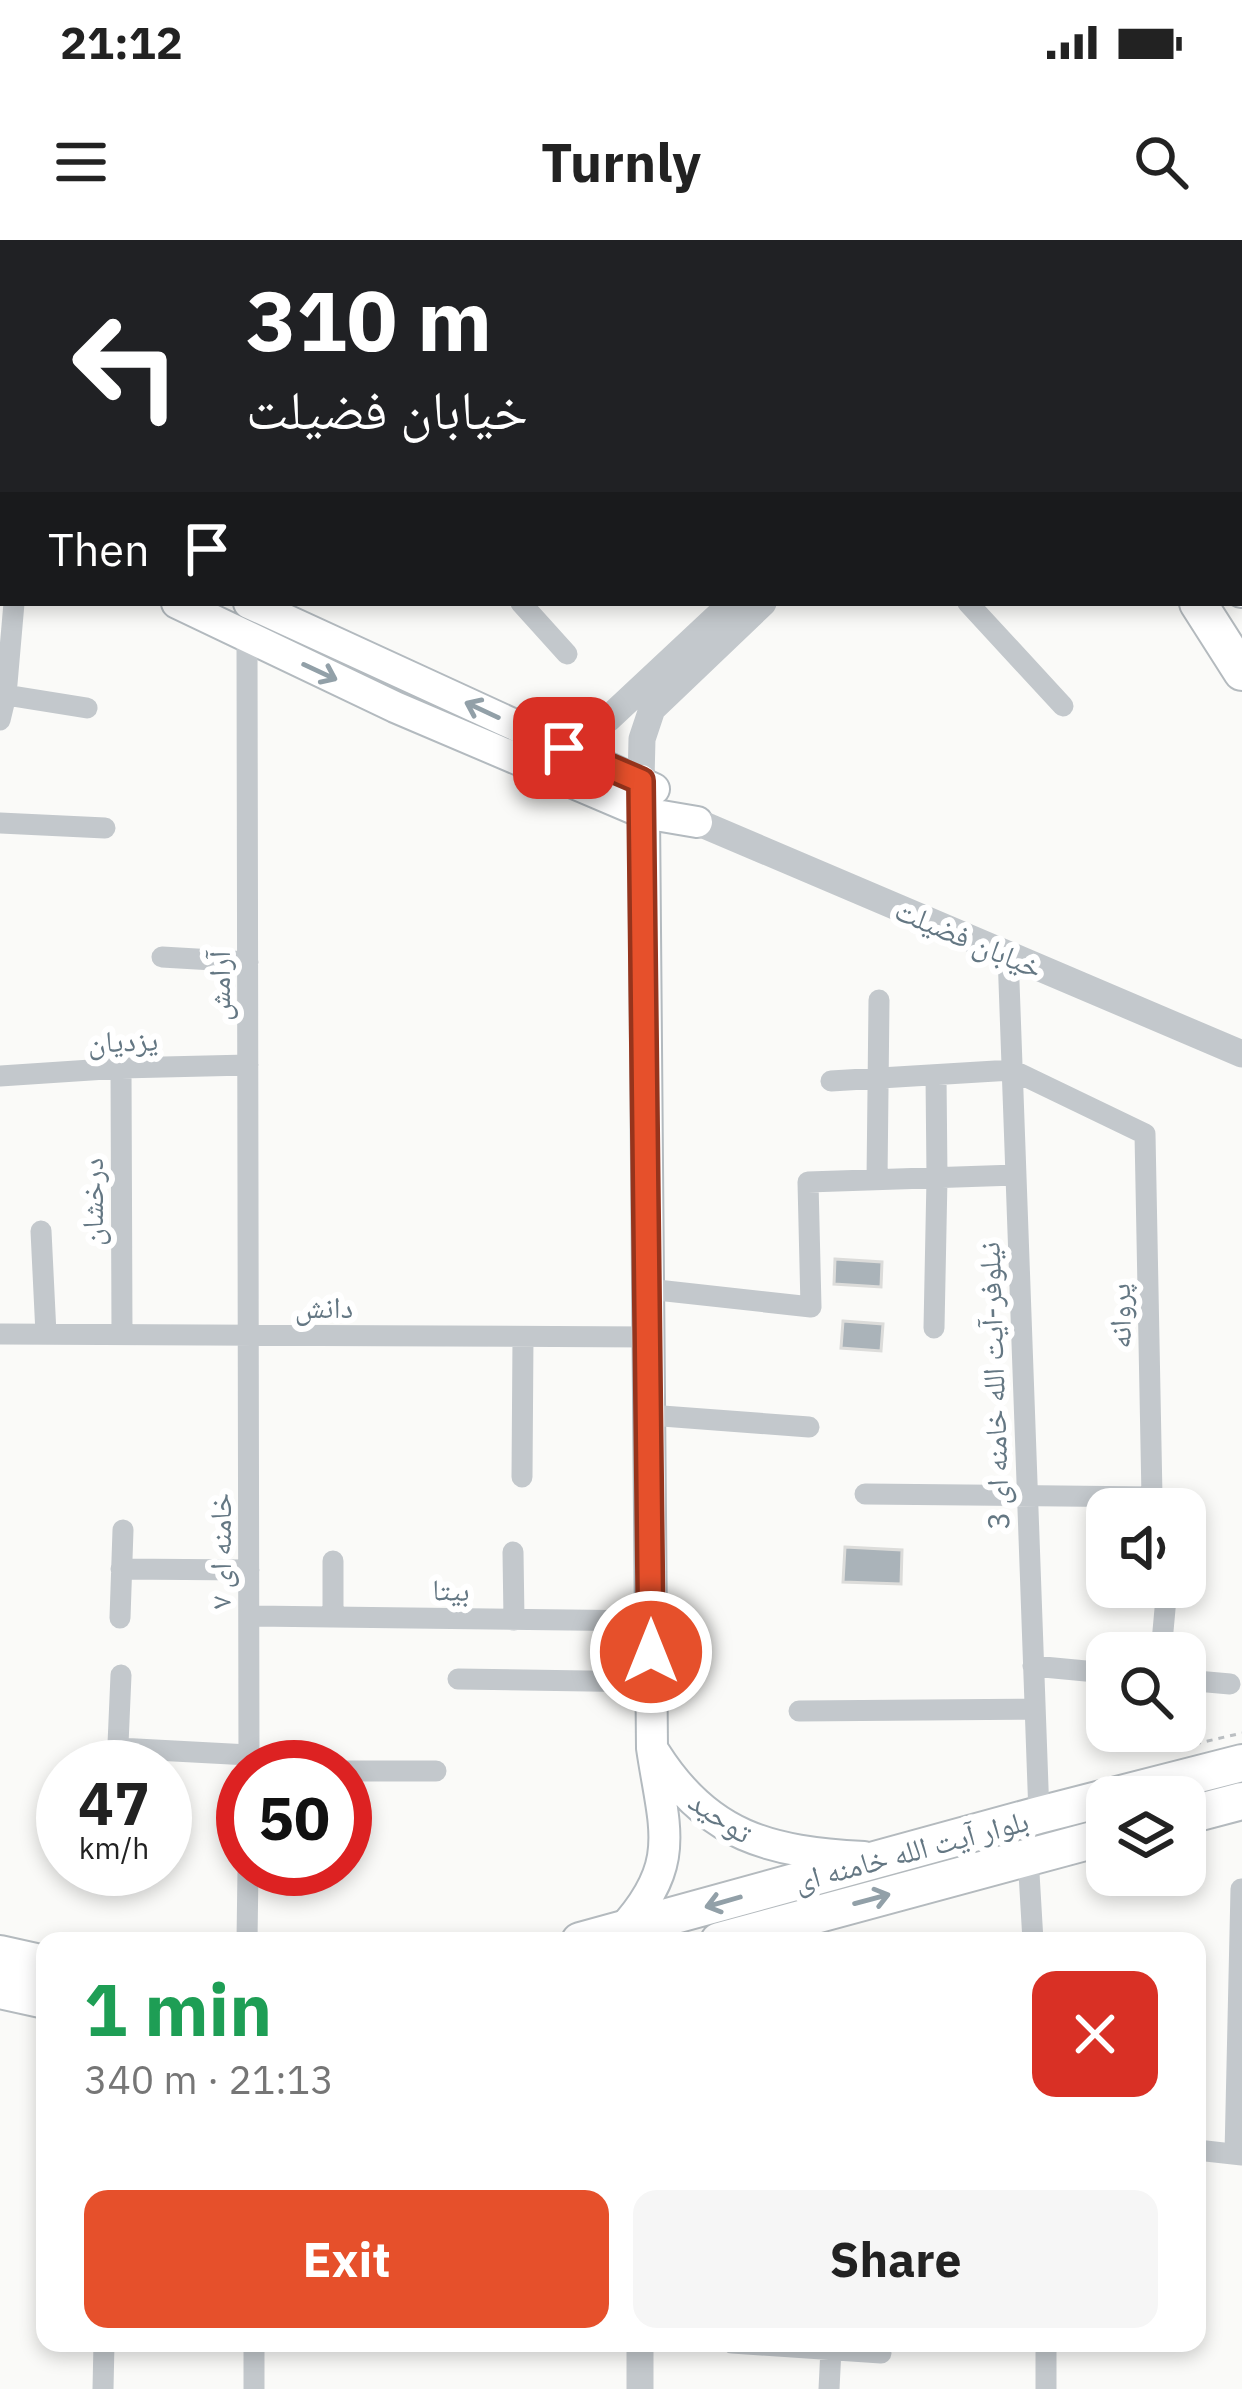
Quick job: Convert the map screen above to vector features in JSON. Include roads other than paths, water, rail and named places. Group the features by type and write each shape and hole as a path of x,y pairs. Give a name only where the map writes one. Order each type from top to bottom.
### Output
{"main road":[{"name":"خیابان فضیلت","path":"183,606 395,707 644,813 697,822"},
{"name":"خیابان فضیلت","path":"256,606 641,781 697,822"},
{"path":"1200,606 1242,672"},
{"path":"621,1931 656,1885 666,1853 652,1748 641,781"},
{"name":"توحید","path":"652,1748 686,1795 747,1839 812,1854 882,1858"},
{"name":"بلوار آیت الله خامنه ای","path":"617,1932 1242,1763"},
{"path":"1206,1810 1242,1801"},
{"name":"بلوار آیت الله خامنه ای","path":"754,1932 1086,1841"},
{"path":"0,1954 36,1962"},
{"path":"0,1990 36,1998"}],"street":[{"path":"0,720 14,606"},
{"path":"524,606 567,654"},
{"path":"564,748 620,708 728,606"},
{"path":"641,781 644,730 652,709 760,606"},
{"path":"971,606 1063,706"},
{"name":"آرامش","path":"247,637 248,1335"},
{"path":"6,695 87,709"},
{"path":"620,708 615,723 620,732 628,735 644,730"},
{"name":"خیابان فضیلت","path":"697,822 1242,1054"},
{"path":"0,823 105,828"},
{"name":"نیلوفر-آیت الله خامنه ای 3","path":"1008,954 1039,1815"},
{"path":"162,957 248,962"},
{"path":"877,1180 879,1000"},
{"name":"یزدیان","path":"0,1076 248,1065"},
{"name":"درخشان","path":"121,1068 122,1335"},
{"path":"831,1081 1012,1070"},
{"name":"پروانه","path":"1012,1070 1145,1134 1152,1497 1027,1496"},
{"path":"934,1328 936,1075"},
{"path":"648,1288 811,1307 808,1181 1016,1175"},
{"path":"41,1232 46,1334"},
{"name":"دانش","path":"0,1334 648,1337"},
{"name":"خامنه ای ۷","path":"248,1335 249,1740"},
{"path":"522,1477 524,1337"},
{"path":"649,1415 809,1427"},
{"path":"865,1494 1027,1496"},
{"path":"120,1618 123,1530"},
{"path":"513,1552 514,1620"},
{"path":"333,1617 334,1561"},
{"path":"121,1569 249,1570"},
{"name":"بیتا","path":"250,1616 651,1622"},
{"path":"1033,1666 1086,1671"},
{"path":"118,1740 122,1675"},
{"path":"458,1679 651,1682"},
{"path":"1206,1682 1230,1684"},
{"path":"800,1711 1035,1709"},
{"path":"372,1771 436,1771"},
{"path":"1028,1856 1032,1932"},
{"path":"1206,2151 1238,2155 1241,1889"},
{"path":"247,1932 248,1896"},
{"path":"103,2389 104,2352"},
{"path":"254,2352 254,2389"},
{"path":"640,2352 640,2389"},
{"path":"829,2389 831,2352"},
{"path":"864,2352 880,2353"},
{"path":"1046,2352 1046,2389"}]}
